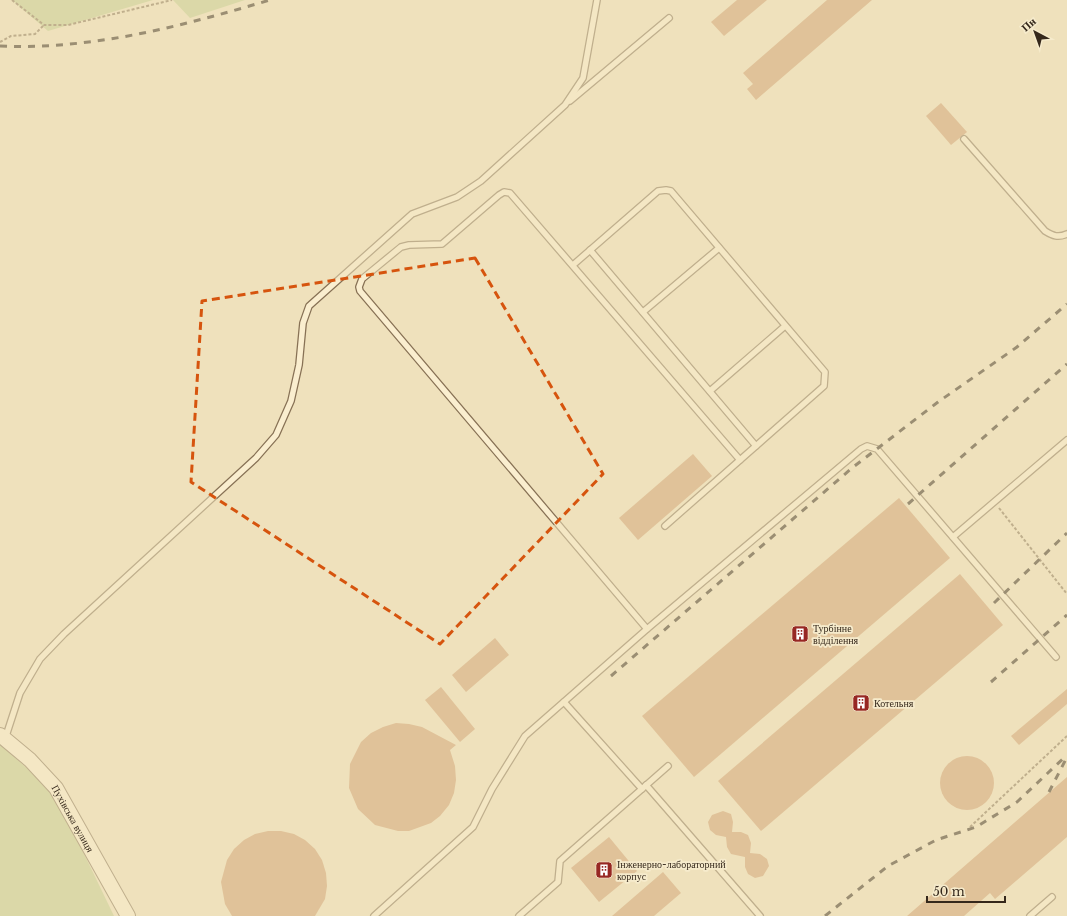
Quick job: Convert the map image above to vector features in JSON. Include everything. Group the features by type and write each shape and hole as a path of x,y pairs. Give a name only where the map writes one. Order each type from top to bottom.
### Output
{"street":[{"name":"Пухівська вулиця","path":"2,737 30,760 56,788 128,916"}],"lane":[{"path":"565,105 583,78 597,0"},
{"path":"2,737 20,693 40,659 64,634 256,458 276,435 291,400 299,365 303,323 309,306 412,214 457,197 481,181 565,105 669,18"},
{"path":"964,139 1044,231 1052,236 1067,234"},
{"path":"573,265 658,191 671,191 825,372 826,381 824,386 665,526"},
{"path":"647,629 366,297 359,287 362,279 401,247 409,245 442,244 498,194 504,192 514,196 740,460"},
{"path":"643,312 719,248"},
{"path":"590,250 756,446"},
{"path":"710,391 785,326"},
{"path":"953,537 1067,440"},
{"path":"374,916 473,827 492,789 526,736 647,629 860,449 867,446 877,449 1056,657"},
{"path":"564,702 644,787 760,916"},
{"path":"519,916 558,882 560,861 668,766"},
{"path":"1030,916 1052,897"}],"path":[{"path":"12,0 44,25 68,25 172,0"},
{"path":"0,42 11,36 35,34 44,25"},
{"path":"994,502 1067,594"},
{"path":"970,827 1067,736"}],"highlighted area":[{"path":"475,258 603,474 440,644 191,482 202,301"}],"green space":[{"path":"12,0 153,0 48,31"},
{"path":"173,0 245,0 190,18"},
{"path":"0,743 51,791 75,835 114,916 0,916"}],"building":[{"path":"737,0 767,0 724,36 711,22"},
{"path":"827,0 872,0 756,100 747,89 753,84 743,73"},
{"path":"941,103 967,132 951,145 926,116"},
{"path":"693,454 712,476 638,540 619,518"},
{"name":"Турбінне відділення","path":"899,498 950,558 694,777 642,716"},
{"name":"Котельня","path":"960,574 1003,625 761,831 718,781"},
{"path":"495,638 509,655 466,692 452,675"},
{"path":"441,687 475,729 460,742 425,700"},
{"path":"1067,689 1067,704 1019,745 1011,736"},
{"path":"396,723 422,727 456,745 450,750 455,766 456,780 454,793 449,805 440,816 431,823 409,831 398,831 375,825 358,809 349,788 350,764 361,742 371,733"},
{"path":"967,756 977,758 986,764 992,773 994,783 992,793 986,802 977,808 967,810 957,808 948,802 942,793 940,783 942,773 948,764 957,758"},
{"path":"1067,777 1067,837 995,899 990,893 964,916 907,916"},
{"path":"723,811 731,814 733,822 732,832 741,832 748,835 751,843 750,853 760,854 767,859 769,866 763,876 755,878 748,874 745,867 745,857 731,854 727,847 726,837 716,835 710,830 708,822 712,815"},
{"path":"268,831 281,831 294,834 305,840 315,849 322,860 326,873 327,886 325,899 315,916 232,916 225,904 221,882 227,860 234,849 244,840 255,834"},
{"name":"Інженерно-лабораторний корпус","path":"609,837 637,871 599,902 571,868"},
{"path":"663,872 681,893 654,916 612,916"}],"railway":[{"path":"0,46 35,46 103,40 204,19 270,0"},
{"path":"611,676 852,468 938,402 1017,347 1067,304"},
{"path":"908,504 1067,364"},
{"path":"994,603 1067,533"},
{"path":"991,682 1067,615"},
{"path":"825,916 888,866 936,840 976,827 1017,802 1067,755"},
{"path":"1049,792 1066,759"}],"place":[{"name":"Турбінне відділення","path":"800,634"},
{"name":"Котельня","path":"861,703"},
{"name":"Інженерно-лабораторний корпус","path":"604,870"}]}
